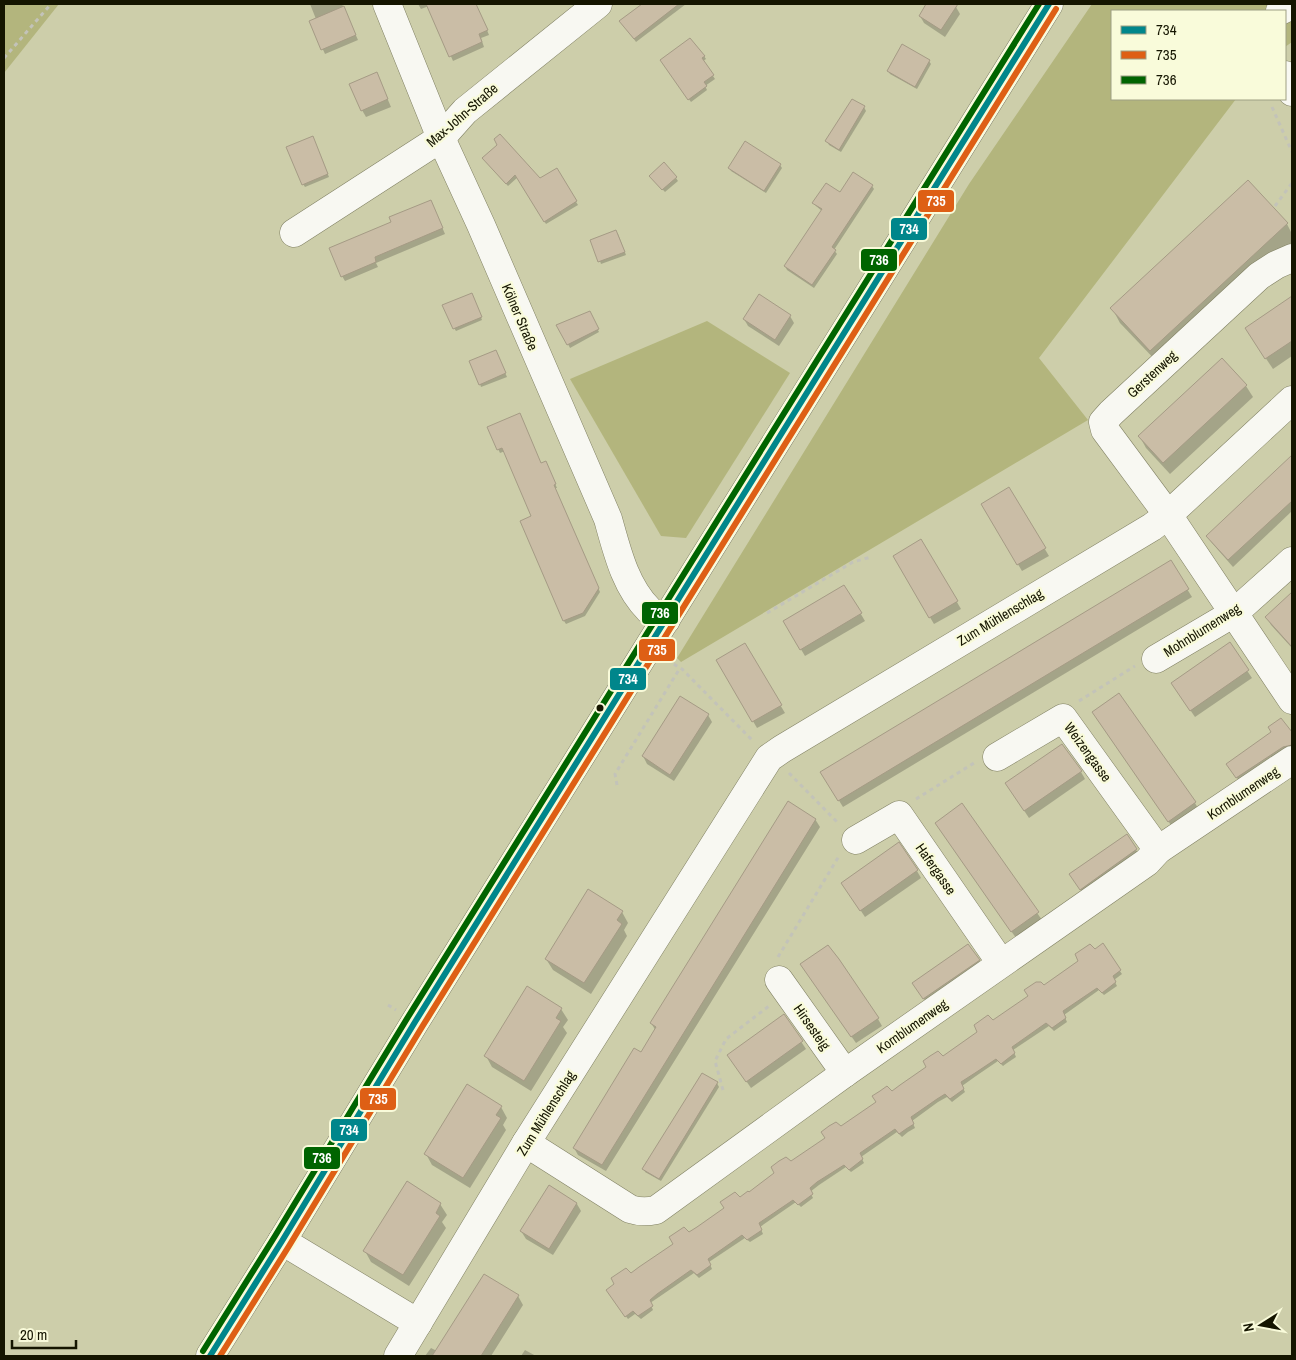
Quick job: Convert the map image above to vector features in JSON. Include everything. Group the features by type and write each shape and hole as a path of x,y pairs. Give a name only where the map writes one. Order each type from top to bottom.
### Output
{"street":[{"name":"Kölner Straße","path":"387,4 441,138 481,225 608,519 626,577 639,598 651,611 666,620"},
{"name":"Max-John-Straße","path":"294,233 441,138 465,111 598,4"},
{"path":"210,1356 420,1013 1049,4"},
{"name":"Gerstenweg","path":"1168,515 1105,430 1103,422 1110,413 1259,276 1276,265 1292,258"},
{"name":"Zum Mühlenschlag","path":"398,1356 526,1143 770,758 782,748 1152,527 1168,515 1292,400"},
{"path":"1168,515 1292,700"},
{"name":"Mohnblumenweg","path":"1156,659 1234,613 1292,561"},
{"name":"Weizengasse","path":"997,757 1063,718 1158,850"},
{"name":"Kornblumenweg","path":"526,1143 630,1209 638,1212 656,1210 844,1073 1148,862 1158,850 1292,760"},
{"path":"856,840 900,816"},
{"name":"Hafergasse","path":"900,816 1001,963"},
{"name":"Hirsesteig","path":"783,986 844,1073"},
{"path":"282,1241 418,1323"}],"path":[{"path":"4,58 50,4"},
{"path":"1282,100 1292,152"},
{"path":"1274,206 1292,183"},
{"path":"767,613 853,562 871,557"},
{"path":"648,648 680,668 856,840 844,847 778,957 776,971 783,986 726,1040 715,1061 723,1090"},
{"path":"1063,718 1066,709 1145,660 1156,659"},
{"path":"617,785 615,774 680,668"},
{"path":"900,816 904,807 989,754 997,757"}],"green space":[{"path":"4,4 59,4 4,73"},
{"path":"1092,4 1292,4 1292,42 1286,46 1286,10 1111,10 1111,100 1235,100 1039,358 1088,420 681,662 677,658 969,184"},
{"path":"707,321 790,373 686,538 661,536 570,379"}],"building":[{"path":"426,4 476,4 488,30 479,34 482,42 449,57"},
{"path":"642,4 679,4 634,39 619,21"},
{"path":"926,4 958,4 941,30 919,16"},
{"path":"344,6 356,35 321,50 309,21"},
{"path":"690,38 705,56 702,58 714,75 704,82 707,86 688,100 660,60"},
{"path":"902,44 930,60 915,87 887,71"},
{"path":"377,72 388,99 361,111 349,84"},
{"path":"852,99 865,106 839,150 825,141"},
{"path":"500,134 540,178 557,168 577,201 544,222 515,175 506,184 482,158 497,145 494,139"},
{"path":"313,136 328,174 302,185 286,147"},
{"path":"745,141 781,164 764,191 728,168"},
{"path":"664,162 677,177 662,190 649,176"},
{"path":"853,172 873,185 832,247 836,250 812,285 784,266 822,209 812,203 826,183 840,192"},
{"path":"1248,180 1288,223 1150,351 1110,308"},
{"path":"431,200 443,228 375,257 376,262 341,277 329,248 391,222 389,217"},
{"path":"616,230 625,252 598,262 590,240"},
{"path":"472,293 482,317 453,329 442,305"},
{"path":"759,294 791,315 775,340 743,319"},
{"path":"1292,296 1292,341 1265,359 1245,328"},
{"path":"590,311 599,329 567,345 556,325"},
{"path":"496,350 506,373 479,385 469,361"},
{"path":"1222,358 1247,385 1163,463 1138,436"},
{"path":"520,413 541,463 546,461 556,484 554,485 599,588 583,613 563,621 520,521 531,516 502,448 497,450 487,427"},
{"path":"1292,455 1292,501 1228,560 1206,536"},
{"path":"1009,487 1046,548 1017,565 981,504"},
{"path":"921,539 958,601 929,618 893,556"},
{"path":"1171,560 1189,589 838,801 820,772"},
{"path":"844,585 862,613 800,650 783,621"},
{"path":"1292,592 1292,647 1265,617"},
{"path":"1230,642 1249,670 1190,711 1171,683"},
{"path":"745,643 782,705 752,722 716,660"},
{"path":"1119,693 1196,802 1168,822 1092,712"},
{"path":"680,696 709,714 670,775 642,756"},
{"path":"1281,718 1292,732 1292,745 1283,747 1236,778 1226,764 1271,732 1268,727"},
{"path":"1062,744 1082,771 1024,811 1005,783"},
{"path":"788,801 816,819 602,1165 573,1148 634,1048 641,1052 656,1027 650,1023"},
{"path":"962,803 1039,912 1011,932 935,823"},
{"path":"1127,834 1137,849 1080,890 1069,874"},
{"path":"899,842 918,870 860,911 841,883"},
{"path":"588,889 623,911 617,920 622,924 584,983 545,959"},
{"path":"1103,943 1121,970 1113,976 1116,982 1102,993 1097,988 1063,1011 1066,1018 1052,1028 1046,1023 1012,1047 1015,1053 1001,1064 996,1059 961,1082 964,1089 950,1099 945,1094 911,1117 914,1124 899,1134 895,1129 860,1153 863,1159 849,1170 844,1165 817,1182 810,1188 813,1194 798,1205 793,1200 759,1223 762,1230 747,1240 742,1235 708,1259 711,1265 697,1275 691,1270 657,1294 650,1300 653,1306 638,1316 633,1311 625,1317 606,1290 614,1284 611,1278 626,1268 631,1273 673,1244 669,1237 684,1227 689,1232 697,1227 724,1208 720,1202 735,1192 740,1197 749,1192 774,1173 771,1167 779,1161 786,1157 791,1161 825,1138 821,1132 829,1126 836,1122 841,1126 876,1102 872,1096 887,1086 892,1091 926,1067 923,1061 930,1056 938,1051 943,1056 977,1032 974,1025 988,1015 993,1020 1028,996 1024,990 1036,982 1041,982 1044,985 1078,961 1075,954 1090,944 1095,949"},
{"path":"968,944 980,960 923,999 912,983"},
{"path":"828,945 879,1018 851,1037 800,964"},
{"path":"527,986 562,1008 556,1018 561,1021 524,1081 484,1056"},
{"path":"784,1014 803,1041 746,1082 727,1055"},
{"path":"702,1073 718,1082 659,1179 642,1169"},
{"path":"467,1084 502,1106 496,1115 501,1118 463,1178 424,1154"},
{"path":"407,1181 441,1203 436,1213 440,1216 403,1275 363,1251"},
{"path":"549,1185 577,1203 549,1249 520,1231"},
{"path":"484,1274 519,1295 481,1356 432,1356"}],"transit line":[{"name":"736","path":"203,1351 408,1017 1039,4"},
{"name":"734","path":"210,1356 415,1022 1049,4"},
{"name":"735","path":"220,1356 422,1027 1056,9"}]}
